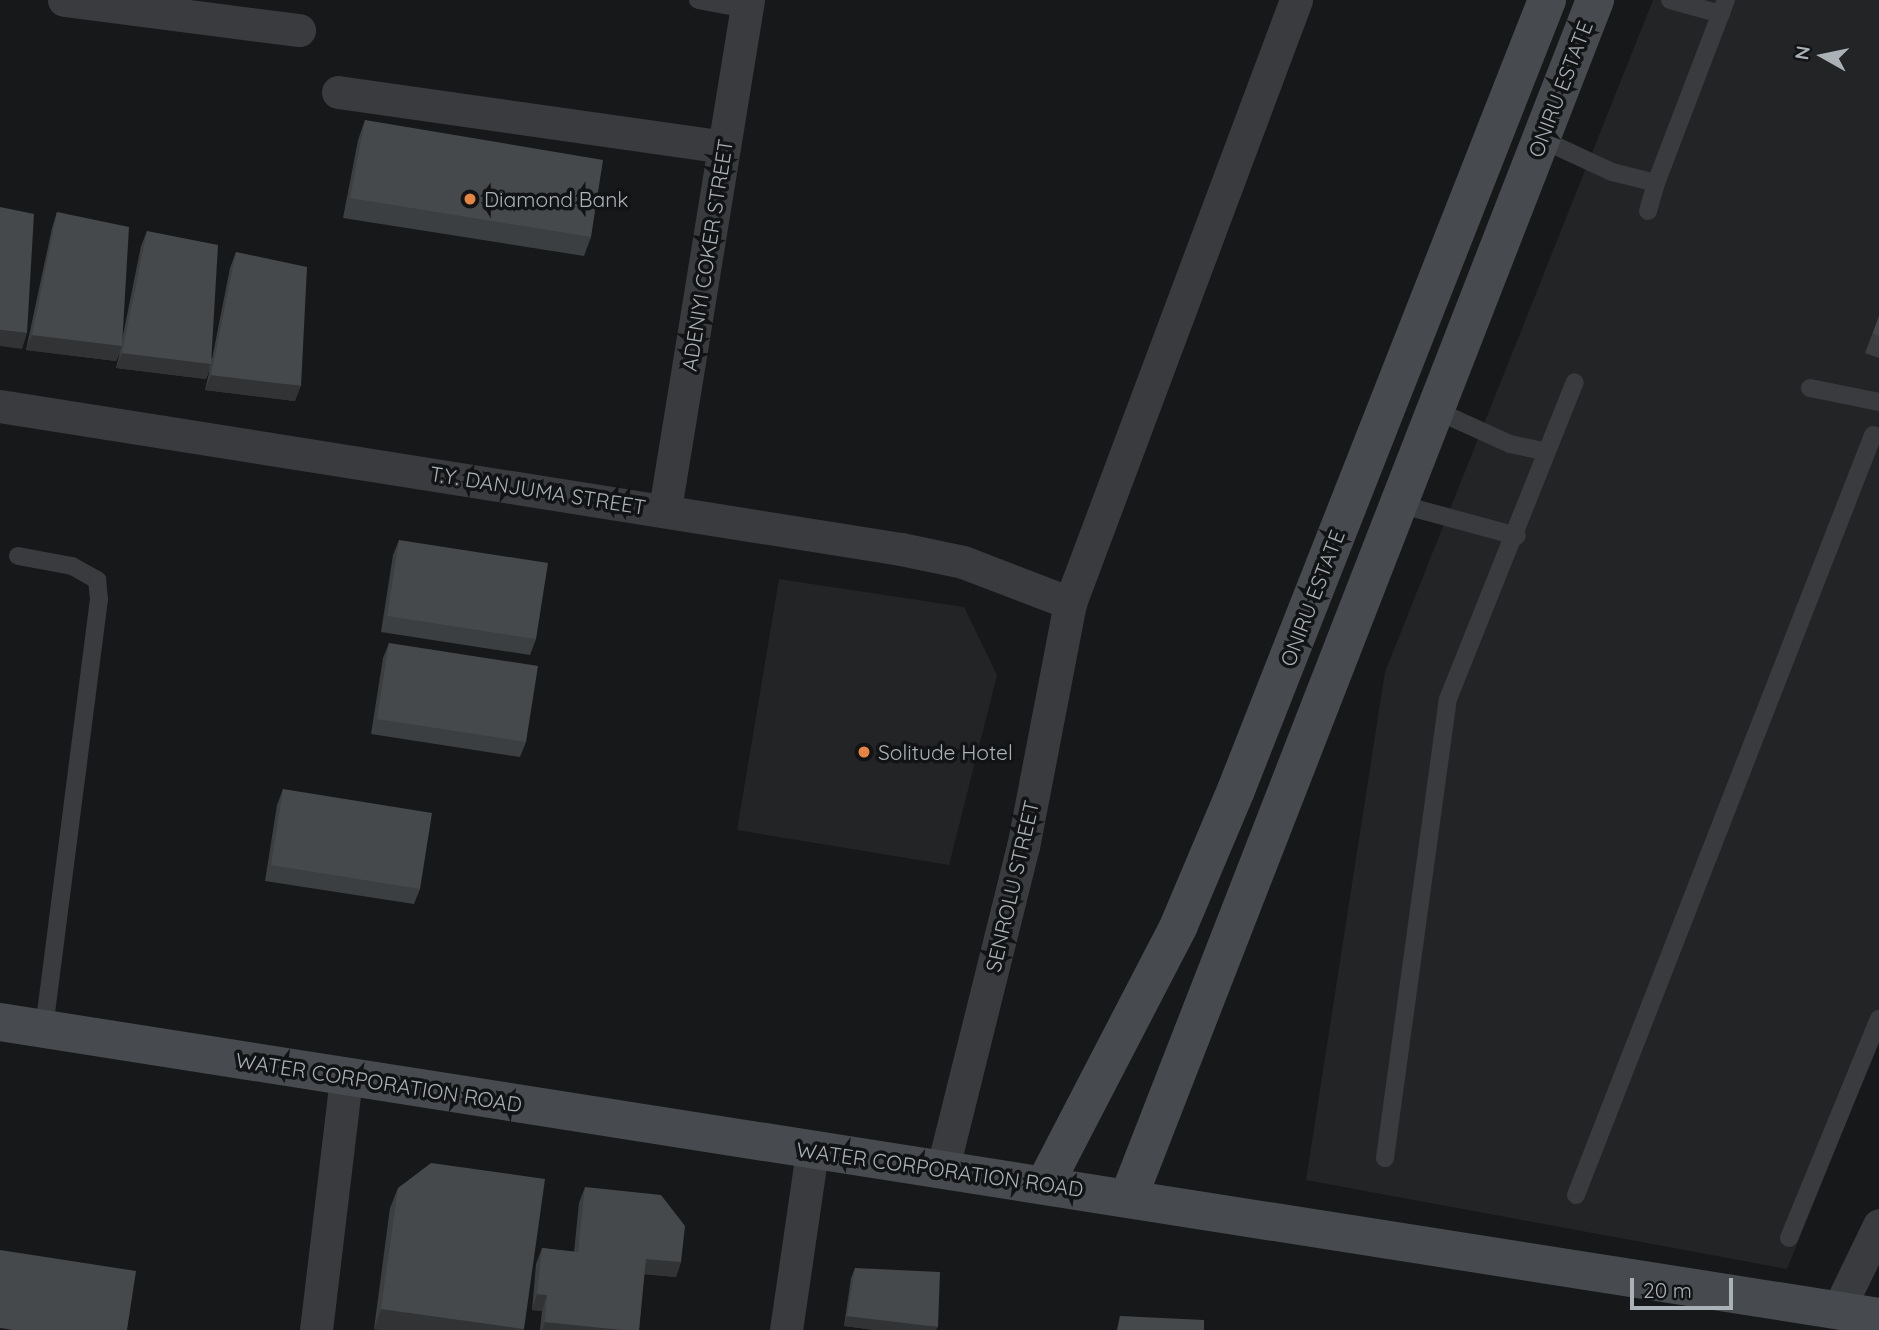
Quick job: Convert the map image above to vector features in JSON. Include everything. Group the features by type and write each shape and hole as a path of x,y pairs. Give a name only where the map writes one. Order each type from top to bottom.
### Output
{"street":[{"path":"64,0 299,30"},
{"name":"SENROLU STREET","path":"943,1167 1023,847 1070,603 1296,0"},
{"name":"ONIRU ESTATE","path":"1046,1182 1190,900 1547,0"},
{"name":"ONIRU ESTATE","path":"1129,1196 1595,0"},
{"name":"ADENIYI COKER STREET","path":"665,509 748,4"},
{"path":"338,92 724,147"},
{"name":"T.Y. DANJUMA STREET","path":"0,406 665,509 963,562 1070,603"},
{"name":"WATER CORPORATION ROAD","path":"0,1022 812,1152 1046,1182 1879,1317"},
{"path":"316,1330 346,1077"},
{"path":"786,1330 812,1152"},
{"path":"1838,1310 1879,1225"}],"lane":[{"path":"698,0 748,4"},
{"path":"1648,211 1656,183 1723,7 1670,0"},
{"path":"1541,139 1612,172 1656,183"},
{"path":"1385,1158 1448,699 1517,536 1544,451 1576,382"},
{"path":"1810,388 1879,402"},
{"path":"1435,410 1510,444 1544,451"},
{"path":"1576,1195 1873,435"},
{"path":"1399,504 1517,536"},
{"path":"18,556 72,566 97,580 99,599 44,1028"},
{"path":"1789,1238 1879,1019"}],"shaded area":[{"path":"1653,0 1879,0 1879,1042 1787,1269 1306,1180 1385,672"},
{"name":"Solitude Hotel","path":"779,579 964,607 997,675 949,865 737,830"}],"building":[{"name":"Diamond Bank","path":"365,120 603,160 591,237 350,198"},
{"path":"0,207 34,214 27,333 0,330"},
{"path":"57,212 129,227 122,346 32,335"},
{"path":"147,231 218,245 211,364 122,353"},
{"path":"236,252 307,267 301,386 211,375"},
{"path":"1879,316 1879,336 1873,333"},
{"path":"399,540 548,563 536,639 387,616"},
{"path":"389,643 538,666 526,742 377,719"},
{"path":"283,789 432,813 420,889 271,865"},
{"path":"431,1163 545,1179 524,1329 381,1309 398,1188"},
{"path":"585,1187 661,1195 685,1226 681,1262 646,1259 639,1330 545,1322 547,1295 537,1294 542,1248 578,1252"},
{"path":"0,1250 136,1271 127,1330 0,1328"},
{"path":"855,1268 940,1272 938,1327 847,1316"},
{"path":"1120,1316 1204,1320 1204,1330 1117,1330"}],"place":[{"name":"Diamond Bank","path":"470,199"},
{"name":"Solitude Hotel","path":"864,752"}]}
